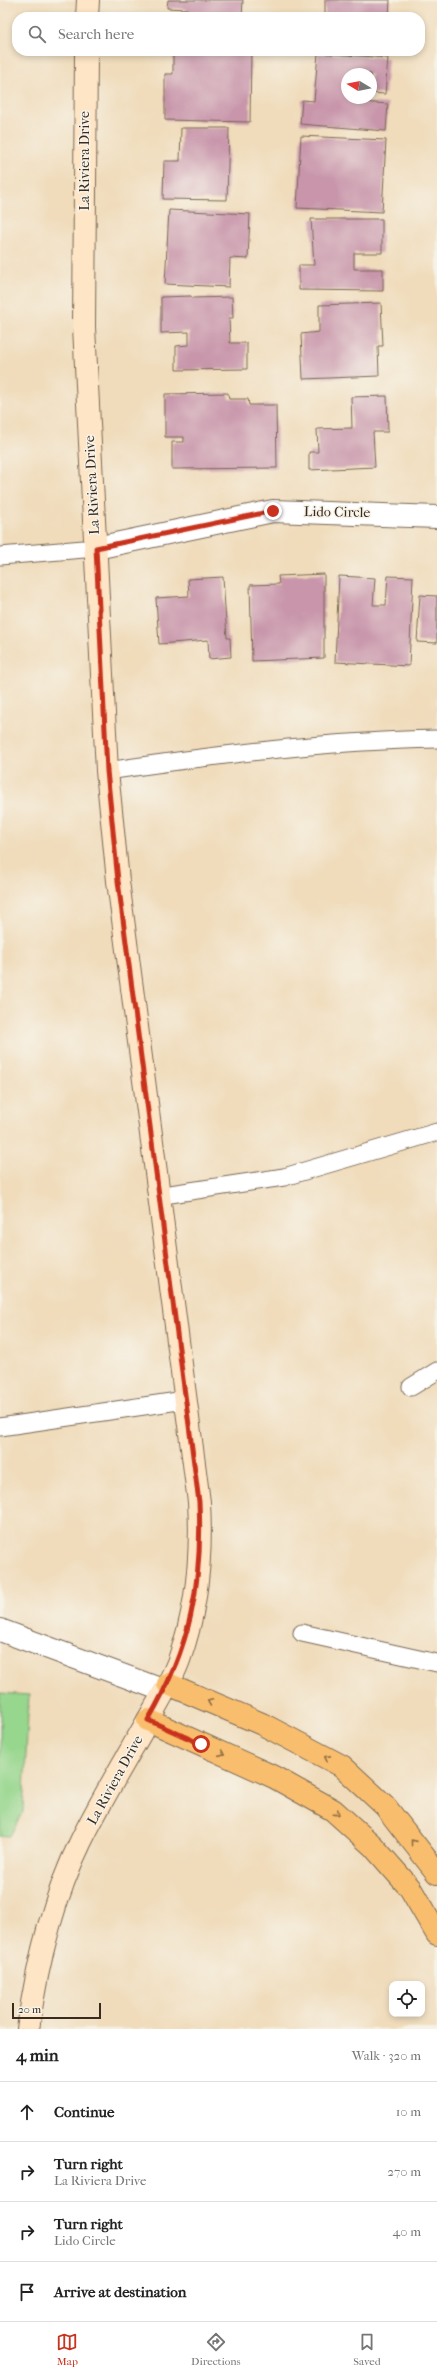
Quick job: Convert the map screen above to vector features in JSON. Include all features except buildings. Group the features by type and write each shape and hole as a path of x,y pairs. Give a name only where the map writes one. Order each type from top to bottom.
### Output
{"main road":[{"path":"166,1688 262,1724 342,1766 384,1806 437,1874"},
{"path":"148,1720 274,1777 333,1810 373,1846 410,1888 437,1934"}],"street":[{"path":"87,12 88,0"},
{"name":"La Riviera Drive","path":"28,2029 35,1981 50,1921 71,1863 98,1808 166,1688 179,1660 193,1608 200,1554 199,1502 118,881 107,771 84,327 86,56"},
{"name":"Lido Circle","path":"96,548 273,511 437,516"},
{"path":"0,1630 166,1688"}],"lane":[{"path":"0,556 96,548"},
{"path":"107,771 193,759 374,740 437,739"},
{"path":"158,1196 284,1177 437,1132"},
{"path":"411,1387 437,1371"},
{"path":"0,1427 185,1400"},
{"path":"302,1633 437,1663"}],"green space":[{"path":"0,1693 29,1695 23,1812 10,1836 0,1836"}],"route":[{"path":"201,1744 148,1720 165,1691 179,1660 193,1608 200,1554 199,1502 118,881 107,771 96,548 273,511"}]}
